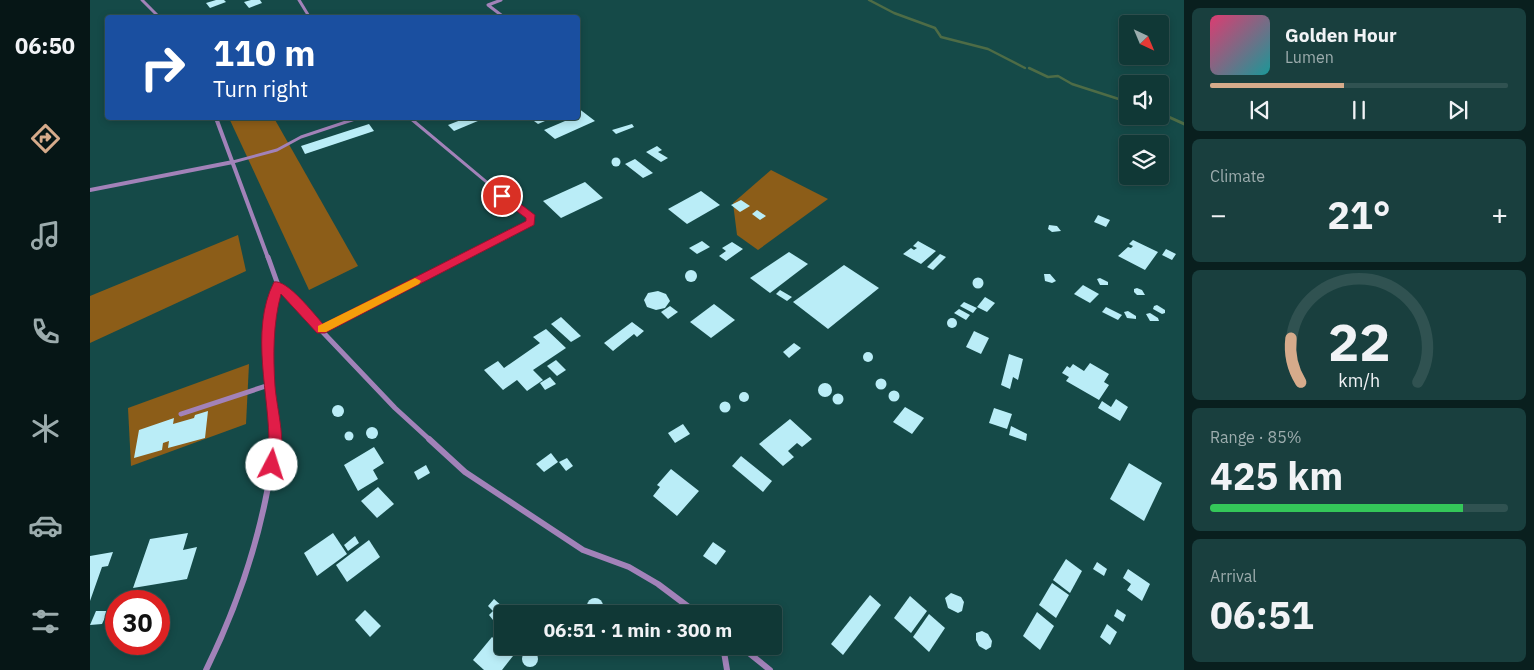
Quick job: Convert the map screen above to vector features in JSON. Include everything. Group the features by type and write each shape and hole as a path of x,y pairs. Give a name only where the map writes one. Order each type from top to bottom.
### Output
{"street":[{"path":"142,0 157,15"},
{"path":"299,0 308,15"},
{"path":"501,0 488,5 501,15"},
{"path":"217,120 278,285 395,408 465,472 583,550 598,553 625,564 658,583 686,605"},
{"path":"90,190 233,162"},
{"path":"206,670 228,628 255,544 266,501 275,448 269,385 271,311 278,285"},
{"path":"181,414 269,385"},
{"path":"724,655 727,670"},
{"path":"751,655 770,670"}],"lane":[{"path":"233,162 278,150 301,137 352,120"},
{"path":"321,330 532,220 412,120"}],"shaded area":[{"path":"230,120 275,120 358,266 309,290"},
{"path":"771,170 828,199 758,250 737,235 733,203"},
{"path":"238,235 246,271 90,343 90,296"},
{"path":"249,364 246,424 131,466 128,408"}],"building":[{"path":"224,0 226,2 210,8 206,3"},
{"path":"260,0 262,3 249,8 244,2"},
{"path":"580,110 595,121 555,139 544,130 567,120 580,120"},
{"path":"461,120 480,120 454,131 448,125"},
{"path":"533,120 547,120 538,124"},
{"path":"369,124 374,131 305,154 301,146"},
{"path":"632,124 634,127 616,134 612,130"},
{"path":"657,146 662,150 658,152 668,158 661,162 646,152"},
{"path":"616,157 621,162 616,167 611,162"},
{"path":"635,159 653,173 643,178 625,164"},
{"path":"585,182 603,198 561,218 543,201"},
{"path":"701,191 720,205 687,224 668,209"},
{"path":"741,200 750,206 740,212 731,205"},
{"path":"757,210 766,216 760,220 752,214"},
{"path":"1098,215 1110,220 1106,227 1094,222"},
{"path":"1049,225 1057,226 1061,231 1052,232 1048,229"},
{"path":"1133,240 1158,252 1145,270 1118,256 1128,247 1131,248 1133,246 1129,244"},
{"path":"702,241 710,247 697,254 689,248"},
{"path":"918,241 936,251 921,264 903,254 911,248 914,250 917,248 913,246"},
{"path":"732,242 743,249 726,261 719,256 726,251 722,248"},
{"path":"1166,249 1176,254 1172,260 1162,255"},
{"path":"789,252 808,264 770,293 750,278"},
{"path":"940,254 946,257 933,270 927,267"},
{"path":"844,265 879,288 828,329 793,302"},
{"path":"691,270 697,276 691,282 685,276"},
{"path":"1044,274 1050,274 1056,281 1052,283 1045,281"},
{"path":"976,278 980,278 983,283 982,287 976,288 973,285 973,281"},
{"path":"1100,278 1108,282 1108,285 1100,285 1097,279"},
{"path":"1083,285 1099,294 1090,303 1074,294"},
{"path":"1134,289 1142,290 1145,295 1137,295"},
{"path":"780,290 792,297 787,301 776,294"},
{"path":"658,291 666,294 670,301 665,308 656,310 647,307 644,300 648,293"},
{"path":"985,297 995,303 987,312 977,307"},
{"path":"964,302 977,308 973,313 960,306"},
{"path":"714,304 735,320 711,338 690,322"},
{"path":"1157,305 1165,310 1165,313 1162,314 1153,309"},
{"path":"670,306 678,312 668,319 661,312"},
{"path":"1106,307 1122,315 1118,320 1102,312"},
{"path":"959,309 970,315 966,320 954,313"},
{"path":"1128,311 1136,316 1136,319 1127,318 1124,312"},
{"path":"1150,313 1158,318 1159,321 1150,321 1146,314"},
{"path":"561,317 581,336 571,342 551,324"},
{"path":"952,318 957,323 952,328 947,323"},
{"path":"632,322 644,331 637,337 634,334 613,351 604,343"},
{"path":"546,329 566,348 533,370 543,380 527,391 517,380 503,390 484,370 498,361 504,368 540,343 533,337"},
{"path":"974,331 989,338 981,354 966,347"},
{"path":"794,343 801,348 789,358 783,352"},
{"path":"866,352 870,352 873,357 872,361 866,362 863,359 863,355"},
{"path":"1009,354 1023,359 1018,380 1013,377 1010,389 1001,385"},
{"path":"556,360 566,370 557,376 547,366"},
{"path":"1090,363 1109,374 1104,382 1109,385 1099,400 1066,381 1069,377 1062,373 1067,366 1070,368 1073,364 1084,371"},
{"path":"550,377 556,384 545,390 540,383"},
{"path":"879,379 883,379 886,384 885,388 879,389 876,386 876,382"},
{"path":"825,383 830,385 832,390 830,395 825,397 820,395 818,390 820,385"},
{"path":"894,390 900,396 894,402 888,396"},
{"path":"744,392 749,397 744,402 739,397"},
{"path":"838,393 844,399 838,405 832,399"},
{"path":"1116,399 1128,407 1120,421 1098,408 1102,401 1111,407"},
{"path":"723,402 727,402 730,407 729,411 723,412 720,409 720,405"},
{"path":"338,405 344,411 338,417 332,411"},
{"path":"905,407 924,418 912,434 893,422"},
{"path":"994,408 1012,414 1007,429 989,423"},
{"path":"208,411 205,438 168,448 169,441 163,443 162,450 134,458 139,430 174,418 173,424 194,418 195,415"},
{"path":"790,419 812,439 802,447 797,443 788,451 794,457 783,466 759,444"},
{"path":"683,424 690,434 675,443 668,433"},
{"path":"1011,426 1027,434 1026,441 1009,435"},
{"path":"370,427 374,427 378,433 374,439 370,439 366,435 366,431"},
{"path":"349,431 354,436 349,441 344,436"},
{"path":"374,447 384,463 373,470 378,479 358,491 344,465"},
{"path":"551,453 558,462 544,472 536,464"},
{"path":"741,456 772,481 763,492 732,466"},
{"path":"567,458 573,466 566,471 559,462"},
{"path":"1129,463 1162,483 1144,521 1110,499"},
{"path":"426,465 430,473 418,480 414,472"},
{"path":"671,469 699,491 677,516 653,496 660,487 657,485"},
{"path":"378,487 394,504 377,518 361,501"},
{"path":"188,533 183,550 197,547 187,579 133,588 150,539"},
{"path":"333,533 347,554 317,576 304,553"},
{"path":"355,536 359,543 348,551 344,545"},
{"path":"369,540 380,557 347,582 336,565"},
{"path":"713,542 726,551 716,565 703,556"},
{"path":"113,552 108,566 102,567 90,601 90,556"},
{"path":"1066,559 1082,571 1070,593 1053,580"},
{"path":"1097,562 1107,569 1104,576 1093,569"},
{"path":"1128,569 1150,584 1142,601 1127,590 1131,584 1123,578"},
{"path":"1052,583 1069,595 1056,618 1039,605"},
{"path":"951,593 961,597 964,602 962,611 958,613 948,608 945,598"},
{"path":"870,595 881,605 843,655 831,644"},
{"path":"910,596 927,611 911,633 894,618"},
{"path":"595,598 601,600 603,605 587,605 589,600"},
{"path":"494,599 501,605 494,605 493,620 489,615 493,611 488,606"},
{"path":"1117,609 1126,615 1123,622 1114,616"},
{"path":"365,610 381,626 370,637 355,620"},
{"path":"96,611 105,611 102,624 90,625"},
{"path":"1037,612 1054,626 1040,650 1023,636"},
{"path":"929,614 945,628 929,652 913,637"},
{"path":"1107,624 1117,632 1110,645 1100,637"},
{"path":"982,631 988,634 992,641 991,647 986,650 979,646 976,640 976,633"},
{"path":"492,637 494,639 494,655 513,656 502,670 484,670 473,660"},
{"path":"523,655 538,656 538,662 533,667 527,667 522,662"}],"waterway":[{"path":"869,0 894,13 935,28 941,37 988,49 1025,68"},
{"path":"1029,68 1048,77 1058,76 1072,84 1119,99"},
{"path":"1169,117 1184,124"}],"slow traffic":[{"path":"322,329 415,281"}],"route":[{"path":"272,465 275,448 271,423 269,336 271,311 278,285 321,330 532,220 531,217 502,196"}]}
